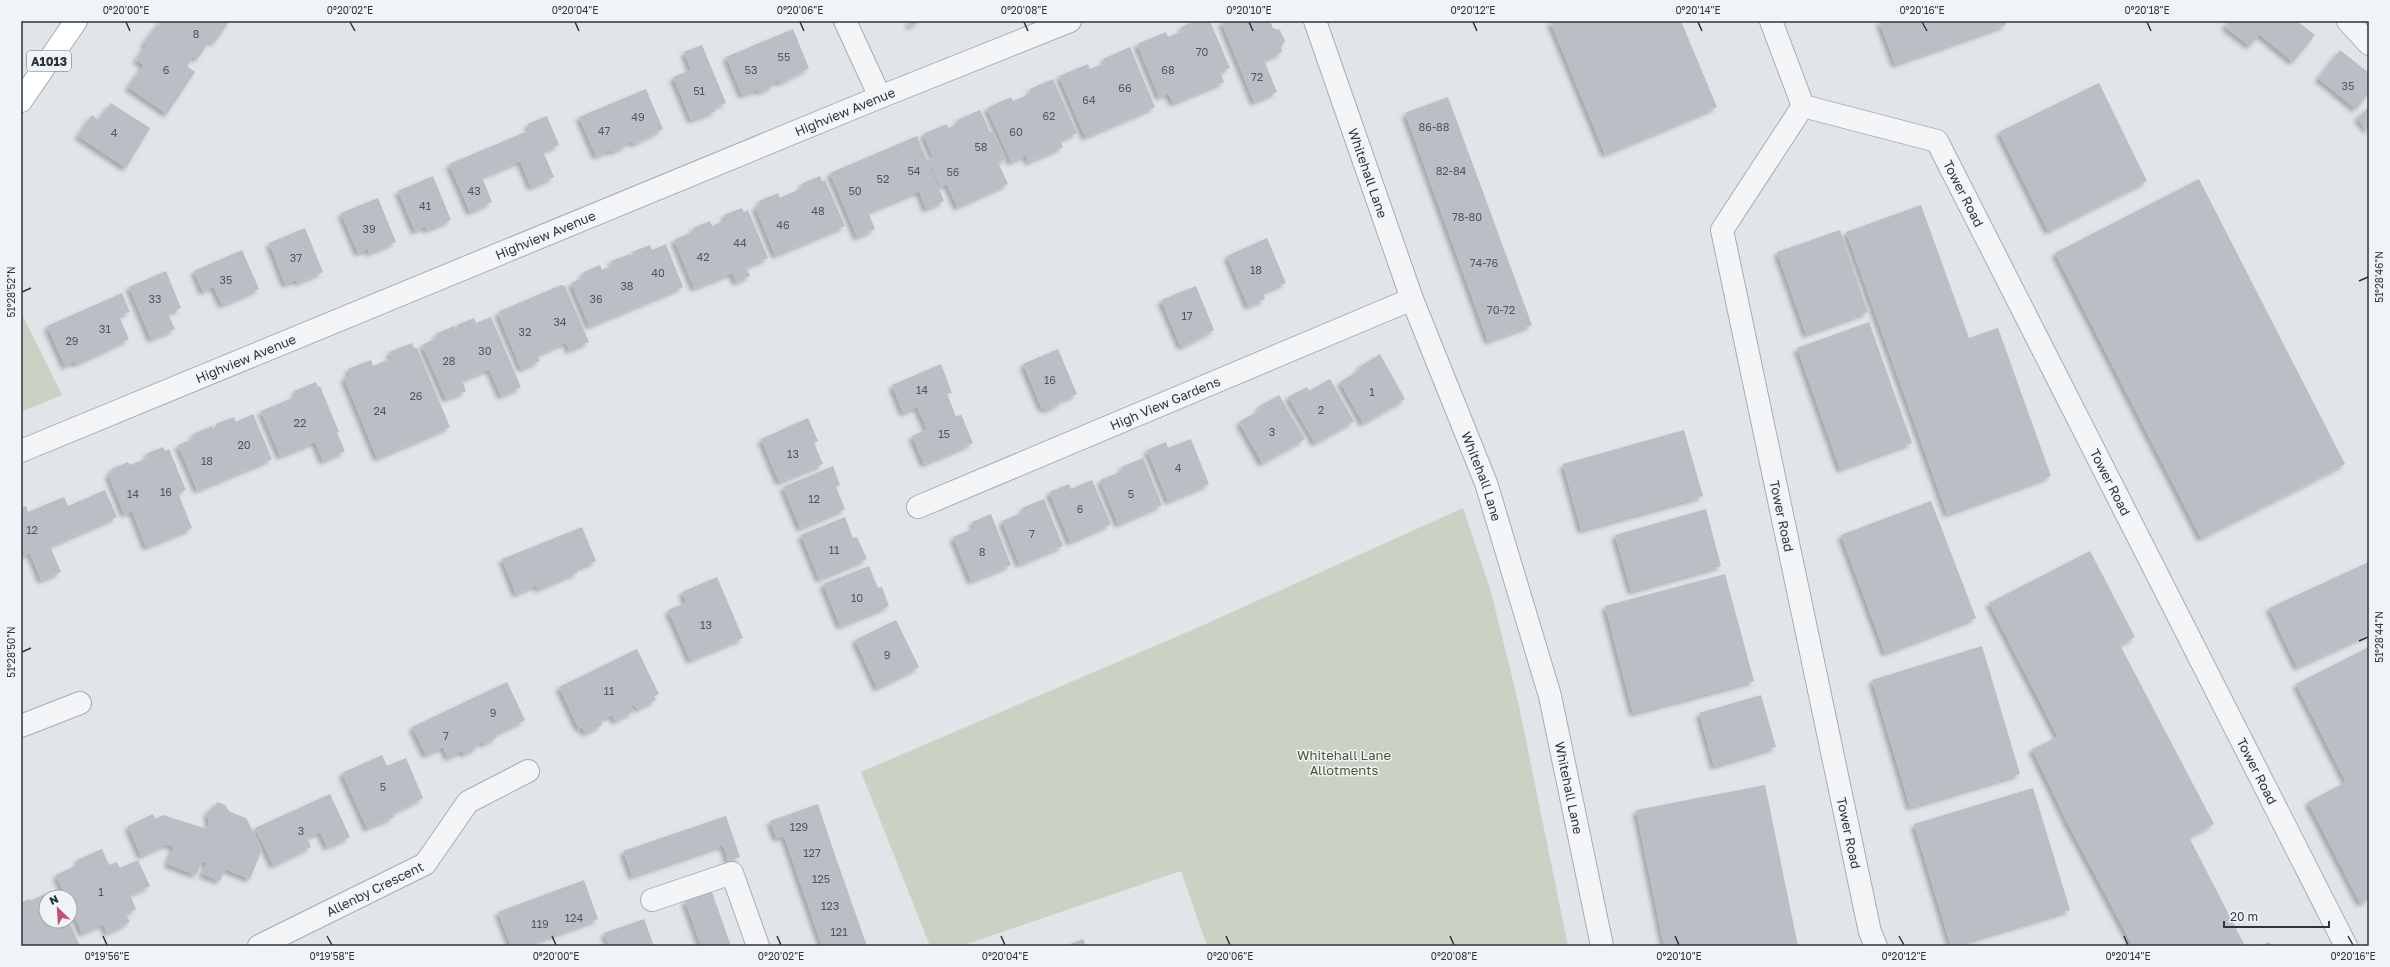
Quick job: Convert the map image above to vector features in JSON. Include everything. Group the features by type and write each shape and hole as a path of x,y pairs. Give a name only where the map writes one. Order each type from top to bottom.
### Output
{"main road":[{"name":"A1013","path":"21,101 76,21"}],"street":[{"path":"845,21 880,97"},
{"name":"Highview Avenue","path":"21,452 880,97 1070,21"},
{"name":"Whitehall Lane","path":"1315,21 1412,299 1486,484 1550,696 1602,946"},
{"path":"1771,21 1803,106"},
{"path":"2348,21 2369,44"},
{"name":"Tower Road","path":"1876,946 1870,932 1722,230 1803,106 1937,141 2346,946"},
{"name":"High View Gardens","path":"918,507 1412,299"},
{"path":"21,726 80,703"},
{"name":"Allenby Crescent","path":"260,946 425,864 468,802 528,771"},
{"path":"652,900 732,873 758,946"}],"green space":[{"path":"21,312 62,395 21,412"},
{"name":"Whitehall Lane Allotments","path":"1463,508 1491,592 1518,701 1568,946 1207,946 1181,871 961,946 930,946 861,772 1199,627"}],"building":[{"path":"159,21 230,21 214,43 210,40 198,58 192,58 187,66 195,72 167,114 128,87 144,65 136,60 146,45 144,43 157,25 159,26"},
{"path":"908,21 923,21 910,26"},
{"path":"1195,21 1210,21 1230,68 1220,72 1224,82 1173,103 1168,93 1159,97 1137,44 1166,32 1168,37 1183,31 1181,27"},
{"path":"1221,21 1270,21 1273,28 1280,30 1285,41 1281,47 1282,52 1264,60 1277,92 1254,102"},
{"path":"1550,21 1681,21 1717,107 1605,154"},
{"path":"1879,21 2005,21 2006,25 1895,64"},
{"path":"2225,21 2297,21 2315,35 2293,62 2259,34 2250,46 2225,27 2228,24"},
{"path":"793,29 809,68 780,83 779,80 772,83 773,86 759,92 758,89 742,95 726,57"},
{"path":"702,45 726,103 714,107 716,111 691,120 673,77 691,70 684,52"},
{"path":"1130,47 1155,107 1085,137 1059,76 1088,64 1090,69 1105,63 1103,59"},
{"path":"2340,50 2369,73 2369,93 2356,109 2318,78"},
{"path":"1053,79 1077,133 1060,140 1063,147 1028,162 1026,155 1011,162 987,108 1011,97 1013,101 1021,98 1031,93 1030,89"},
{"path":"2099,83 2147,181 2048,231 1999,132"},
{"path":"646,89 663,129 634,144 632,141 625,144 626,146 612,152 611,150 596,156 579,117"},
{"path":"1448,97 1532,325 1488,341 1405,113"},
{"path":"111,103 150,128 126,168 78,136 92,115 98,120"},
{"path":"2369,107 2369,132 2357,118"},
{"path":"980,110 990,132 993,131 1006,159 998,162 1008,184 957,207 947,184 940,187 928,158 933,157 923,134 947,124 948,128 959,123 957,120"},
{"path":"547,116 559,145 543,151 554,177 531,187 520,161 482,177 492,202 470,212 449,164 530,130 528,124"},
{"path":"917,136 944,201 926,209 919,191 868,212 875,229 857,237 830,173"},
{"path":"433,176 451,220 427,230 425,226 415,231 398,191"},
{"path":"820,176 822,181 825,180 845,226 775,255 755,207 760,205 759,201 778,193 780,198 803,188 801,184"},
{"path":"2199,179 2345,464 2201,538 2055,253"},
{"path":"378,198 396,242 369,253 368,249 358,253 341,213"},
{"path":"1921,205 1969,338 1998,328 2051,476 1947,514 1846,232"},
{"path":"742,208 744,212 748,210 768,258 746,267 750,276 736,282 732,273 694,288 674,240 694,231 693,228 710,221 712,226 726,220 724,215"},
{"path":"305,228 323,272 297,283 296,280 285,284 269,243"},
{"path":"1840,230 1868,312 1806,334 1777,252"},
{"path":"1267,238 1286,283 1263,292 1265,299 1248,306 1227,256"},
{"path":"666,244 683,287 589,326 571,283 584,277 582,273 600,265 602,270 613,265 611,261 630,254 631,258 634,257 632,252 650,245 652,250"},
{"path":"242,250 259,289 222,305 213,286 203,292 194,271"},
{"path":"166,271 181,308 168,314 175,329 151,339 129,287"},
{"path":"561,285 565,286 589,342 569,350 566,342 537,355 540,361 521,369 498,314 500,311"},
{"path":"1196,286 1214,330 1183,346 1180,345 1161,300"},
{"path":"122,293 130,312 119,316 129,339 76,364 75,361 65,366 47,326"},
{"path":"491,317 521,387 501,396 489,369 462,380 466,391 446,399 422,345 437,338 436,334 454,326 456,331 458,329 457,325 474,318 476,323"},
{"path":"1869,322 1912,443 1840,469 1797,348"},
{"path":"412,343 414,348 417,348 450,427 377,458 344,378 350,375 348,369 371,360 373,366 392,358 389,352"},
{"path":"1058,349 1077,394 1060,401 1061,403 1046,410 1045,407 1042,409 1023,364"},
{"path":"1380,354 1405,399 1363,423 1340,382 1360,370 1359,367"},
{"path":"941,364 952,393 947,394 956,417 961,414 973,443 924,464 912,436 927,429 917,407 903,413 892,385"},
{"path":"1330,379 1354,421 1315,443 1288,397 1307,387 1309,391"},
{"path":"316,382 318,387 320,386 339,432 337,433 345,451 323,461 315,442 280,456 261,411 297,396 294,391"},
{"path":"1279,395 1305,439 1262,463 1239,422 1260,410 1258,407"},
{"path":"253,414 272,459 197,490 178,445 195,438 193,434 212,426 214,430 218,429 216,424 234,417 236,422"},
{"path":"808,418 818,441 814,443 823,464 779,482 761,439"},
{"path":"1684,430 1703,496 1581,530 1563,464"},
{"path":"1191,439 1209,484 1168,501 1147,450 1166,442 1168,448"},
{"path":"163,447 165,451 169,449 186,490 178,493 192,528 146,547 132,511 124,514 108,474 113,472 111,469 128,462 130,465 148,458 146,454"},
{"path":"1143,458 1162,505 1118,524 1100,480 1123,471 1121,467"},
{"path":"833,466 840,485 836,487 845,509 800,528 783,487"},
{"path":"1092,480 1111,524 1070,542 1049,492 1069,484 1071,489"},
{"path":"105,490 117,517 50,546 61,572 41,580 30,553 21,557 21,508 26,506 28,512 64,497 68,506"},
{"path":"1044,499 1063,546 1019,564 1002,521 1024,512 1022,508"},
{"path":"1931,501 1976,618 1885,653 1841,535"},
{"path":"1706,509 1721,566 1631,591 1615,535"},
{"path":"991,514 1011,565 971,581 953,537 975,528 972,522"},
{"path":"845,517 853,538 857,537 867,559 819,579 801,535"},
{"path":"582,527 596,561 577,569 578,572 538,589 536,585 516,594 502,559"},
{"path":"2090,551 2135,637 2120,645 2214,824 2189,837 2245,946 2133,946 2068,824 2032,749 2058,737 1989,603"},
{"path":"2369,562 2369,634 2297,667 2269,608"},
{"path":"869,566 878,588 882,587 889,606 840,626 823,584"},
{"path":"1725,574 1754,681 1633,713 1605,606"},
{"path":"717,577 743,638 690,660 668,610 686,603 682,592"},
{"path":"896,620 919,667 877,688 855,640"},
{"path":"1982,646 2020,774 1910,807 1872,680"},
{"path":"2369,647 2369,899 2360,903 2308,802 2346,782 2296,684"},
{"path":"637,649 659,694 654,696 656,700 637,709 634,705 631,706 634,711 615,721 612,715 601,720 602,725 585,733 582,727 579,729 559,687"},
{"path":"507,682 525,720 496,734 497,737 484,744 483,742 476,745 478,747 464,754 462,751 448,758 443,747 426,755 412,727"},
{"path":"1761,695 1776,747 1714,766 1699,713"},
{"path":"382,755 387,766 406,758 423,798 392,813 394,817 367,828 342,773"},
{"path":"1765,785 1798,946 1664,946 1636,810"},
{"path":"2033,788 2070,910 1951,946 1914,824"},
{"path":"330,794 350,837 327,847 320,832 307,838 311,847 273,865 255,828"},
{"path":"218,802 225,805 230,812 246,818 262,849 250,879 225,869 220,881 202,874 207,863 202,861 196,875 167,864 174,847 167,844 141,856 128,826 153,814 155,819 163,815 207,829 209,823 207,813"},
{"path":"818,804 867,946 822,946 784,836 776,838 770,821"},
{"path":"726,816 740,857 728,861 723,845 632,876 623,851"},
{"path":"102,849 109,865 117,862 120,868 138,860 150,886 130,895 136,909 126,914 130,922 107,933 103,924 82,933 78,924 78,889 62,889 56,875 79,864 77,860"},
{"path":"584,880 598,919 524,946 511,946 498,912"},
{"path":"712,892 731,946 701,946 685,901"},
{"path":"38,897 38,929 73,929 80,946 21,946 21,903 29,899 30,901"},
{"path":"644,919 654,946 609,946 604,933"},
{"path":"1083,939 1086,946 1065,946"},
{"path":"2269,942 2272,946 2261,946"}]}
